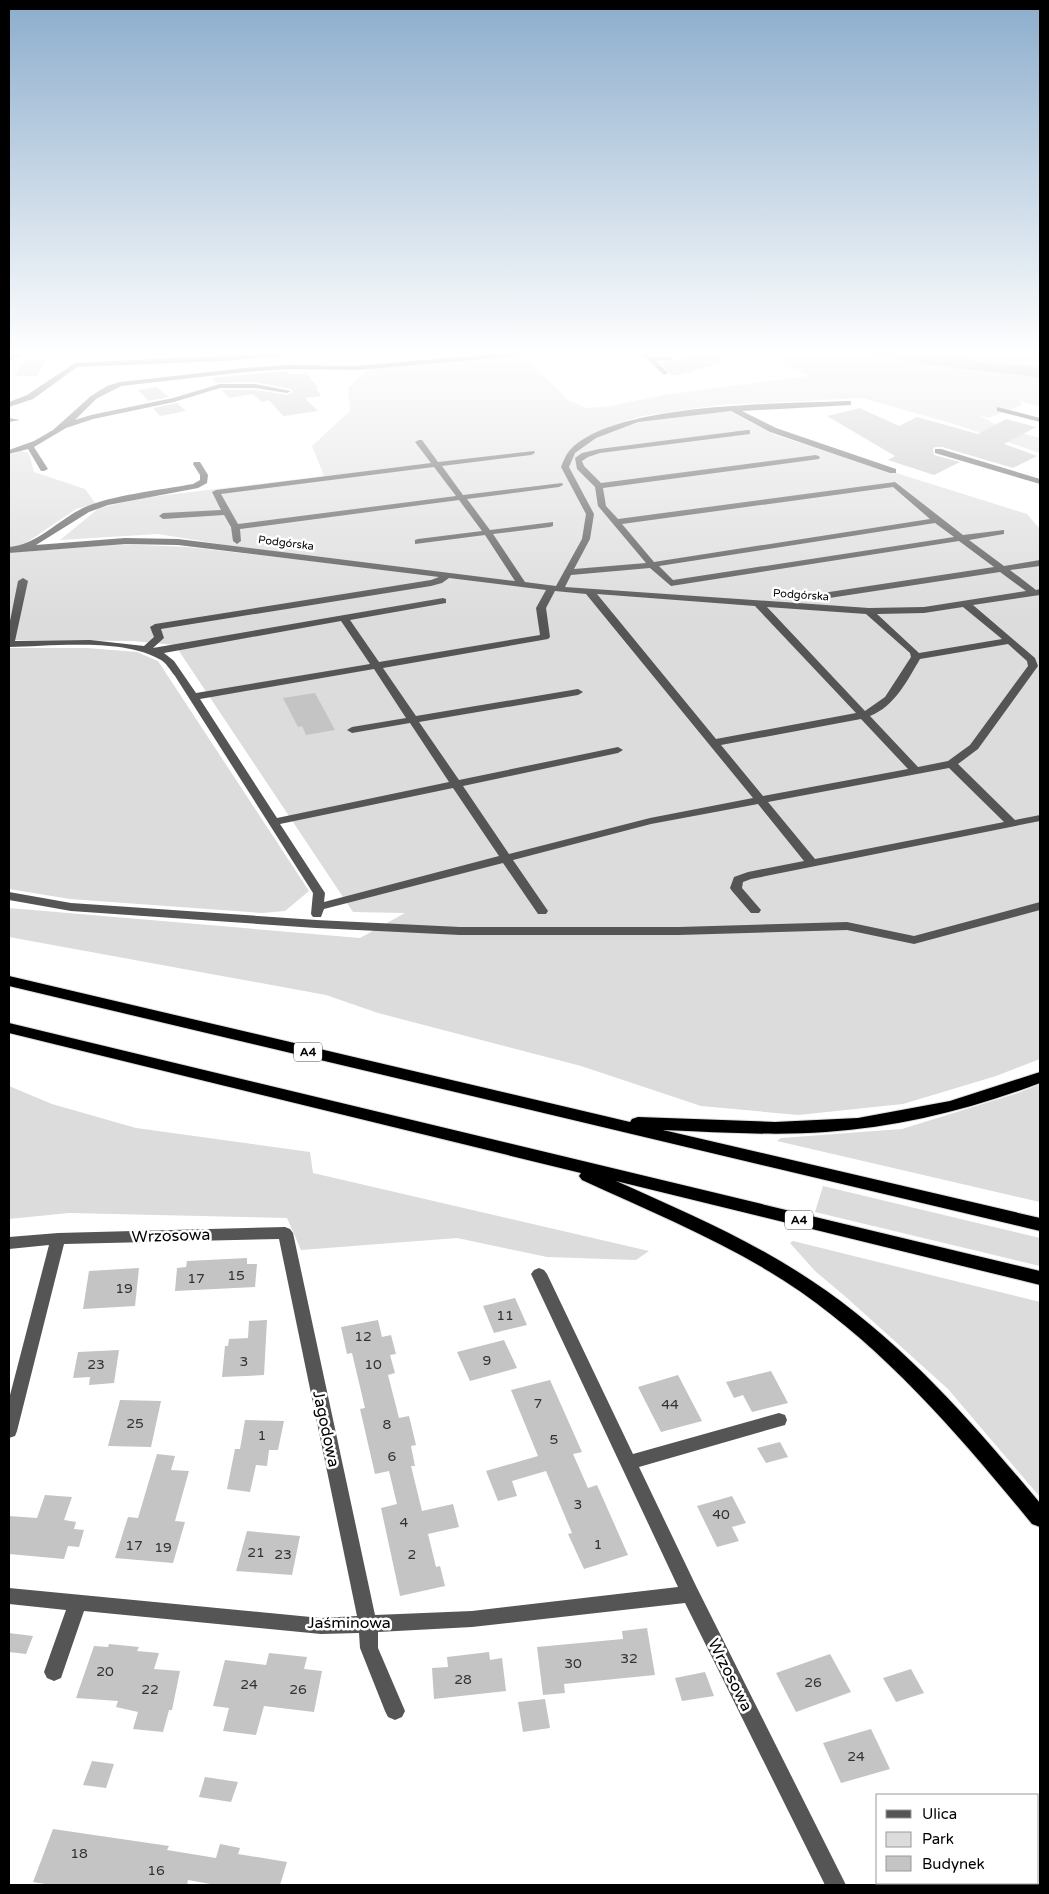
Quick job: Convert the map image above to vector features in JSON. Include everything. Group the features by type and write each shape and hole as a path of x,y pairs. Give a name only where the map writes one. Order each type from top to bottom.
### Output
{"highway":[{"name":"A4","path":"9,981 1040,1224"},
{"name":"A4","path":"9,1028 1040,1278"},
{"path":"607,1123 794,1128 868,1122 911,1117 948,1108 1040,1078"},
{"path":"557,1162 729,1242 806,1287 839,1311 912,1372 954,1416 1040,1518"}],"street":[{"path":"9,452 34,442"},
{"path":"419,442 488,533 522,584"},
{"path":"192,698 545,637 541,608 569,572 586,539 590,514 565,467 572,452 585,442"},
{"path":"666,442 599,451 585,454 578,460 580,467 599,486 602,506 652,565 671,583 1002,532"},
{"path":"809,442 893,471"},
{"path":"29,445 44,468"},
{"path":"938,451 1040,482"},
{"path":"237,541 235,527 216,492 530,453"},
{"path":"599,486 816,457"},
{"path":"26,548 86,510 106,502 176,491 194,486 204,481 204,476 197,464"},
{"path":"616,522 895,484 937,520 1037,593"},
{"path":"235,527 559,485"},
{"path":"163,516 227,512"},
{"path":"569,572 652,565 937,520"},
{"path":"418,542 550,524"},
{"name":"Podgórska","path":"9,550 125,541 178,542 555,589 869,611 924,610 1037,593"},
{"path":"816,597 1040,564"},
{"path":"151,651 160,638 155,627 431,583 439,581 448,575"},
{"path":"23,581 9,644 69,643 123,646 151,651 164,657 179,674 192,698 319,893 316,924"},
{"path":"589,592 812,863"},
{"path":"151,651 443,601"},
{"path":"758,603 915,770"},
{"path":"318,907 650,821 951,764 974,747 1033,666 1035,657 1010,641 967,605"},
{"path":"869,611 914,652 916,657"},
{"path":"344,618 542,911"},
{"path":"713,743 874,712 883,706 897,689 916,657 1010,641"},
{"path":"352,730 578,692"},
{"path":"273,822 618,750"},
{"path":"951,764 1012,824"},
{"path":"755,910 736,888 738,880 748,876 1040,818"},
{"path":"9,896 71,907 316,924 460,931 679,930 847,926 914,940 1040,906"},
{"name":"Wrzosowa","path":"9,1243 284,1233"},
{"name":"Jagodowa","path":"284,1233 368,1624 369,1648 395,1710"},
{"path":"9,1431 58,1240"},
{"name":"Wrzosowa","path":"539,1274 690,1594 836,1885"},
{"path":"628,1463 779,1420"},
{"name":"Jaśminowa","path":"9,1596 321,1626 472,1619 690,1594"},
{"path":"54,1672 78,1602"}],"green space":[{"path":"316,442 799,442 1027,514 1040,529 1040,1059 996,1076 903,1104 798,1115 701,1106 581,1066 378,1013 326,995 9,937 9,908 360,938 405,913 353,912 175,645 133,641 9,640 9,553 118,544 188,547 353,566 158,534 60,540 99,508 142,498 324,476 312,446"},
{"path":"1009,442 1040,442 1040,453"},
{"path":"21,451 29,453 34,472 85,489 96,504 76,509 23,545 9,547 9,455"},
{"path":"9,648 87,648 137,652 158,661 309,891 285,911 262,913 70,899 9,889"},
{"path":"1040,1084 1040,1202 777,1141 781,1138 902,1129 1018,1093"},
{"path":"9,1086 52,1104 136,1128 310,1152 313,1173 649,1251 636,1260 547,1257 457,1238 301,1250 287,1218 69,1213 9,1219"},
{"path":"823,1186 1040,1238 1040,1266 815,1212"},
{"path":"793,1241 1040,1302 1040,1497 948,1389 815,1271 790,1243"}],"building":[{"path":"872,442 1007,442 1004,444 1037,456 1013,468 942,447 935,447 933,449 934,455 960,462 934,475 888,460 895,456"},
{"path":"315,693 335,730 306,735 302,726 298,727 283,698"},
{"path":"247,1258 247,1264 257,1264 255,1287 175,1291 177,1268 186,1267 187,1261"},
{"path":"139,1268 135,1306 83,1309 89,1271"},
{"path":"515,1298 527,1325 494,1333 483,1306"},
{"path":"267,1320 264,1375 222,1377 225,1346 228,1346 229,1339 248,1338 249,1321"},
{"path":"378,1320 382,1337 391,1335 396,1354 390,1355 395,1373 388,1375 399,1418 409,1416 416,1445 411,1446 415,1466 411,1466 422,1511 453,1504 459,1527 428,1534 436,1567 440,1566 445,1586 400,1596 381,1508 397,1504 389,1471 375,1474 360,1409 365,1408 352,1353 347,1354 341,1327"},
{"path":"504,1340 517,1368 470,1381 457,1352"},
{"path":"119,1350 114,1383 89,1385 90,1377 73,1378 78,1352"},
{"path":"771,1371 788,1403 752,1412 743,1395 734,1398 726,1382"},
{"path":"678,1375 702,1421 661,1432 638,1387"},
{"path":"550,1380 582,1452 573,1454 588,1488 597,1485 628,1555 584,1569 568,1534 572,1533 546,1471 512,1481 517,1496 498,1501 486,1471 538,1456 511,1390"},
{"path":"120,1400 161,1401 151,1447 108,1446"},
{"path":"245,1420 284,1421 278,1450 269,1450 267,1466 256,1465 250,1492 227,1489 235,1449 240,1449"},
{"path":"780,1442 788,1457 766,1463 757,1448"},
{"path":"157,1454 175,1456 171,1470 189,1471 175,1521 185,1522 173,1563 115,1558 128,1517 138,1518"},
{"path":"45,1495 72,1497 64,1520 76,1522 74,1529 84,1530 79,1547 68,1546 64,1559 9,1554 9,1516 37,1518"},
{"path":"732,1496 746,1523 732,1527 739,1541 717,1547 697,1506"},
{"path":"247,1531 300,1536 292,1575 236,1571"},
{"path":"647,1628 655,1675 564,1684 565,1693 543,1695 537,1647 623,1639 622,1631"},
{"path":"9,1633 33,1636 26,1654 9,1652"},
{"path":"109,1644 139,1647 137,1651 159,1653 154,1669 180,1671 172,1710 169,1710 163,1732 133,1729 138,1712 116,1707 118,1701 76,1698 94,1646 108,1647"},
{"path":"489,1652 490,1660 502,1658 506,1691 434,1699 432,1668 448,1667 447,1657"},
{"path":"269,1653 307,1657 304,1669 322,1671 314,1712 264,1706 256,1735 223,1731 229,1708 213,1706 225,1660 266,1665"},
{"path":"830,1654 851,1692 796,1712 776,1673"},
{"path":"911,1669 924,1693 896,1702 883,1678"},
{"path":"705,1672 714,1696 682,1701 675,1678"},
{"path":"545,1699 550,1728 523,1732 518,1702"},
{"path":"871,1729 890,1769 841,1783 823,1743"},
{"path":"92,1761 114,1764 106,1788 83,1785"},
{"path":"205,1777 238,1782 231,1802 199,1797"},
{"path":"53,1829 169,1846 167,1850 216,1858 220,1844 240,1848 238,1854 287,1862 280,1885 216,1885 188,1880 187,1885 51,1885 33,1882"}]}
